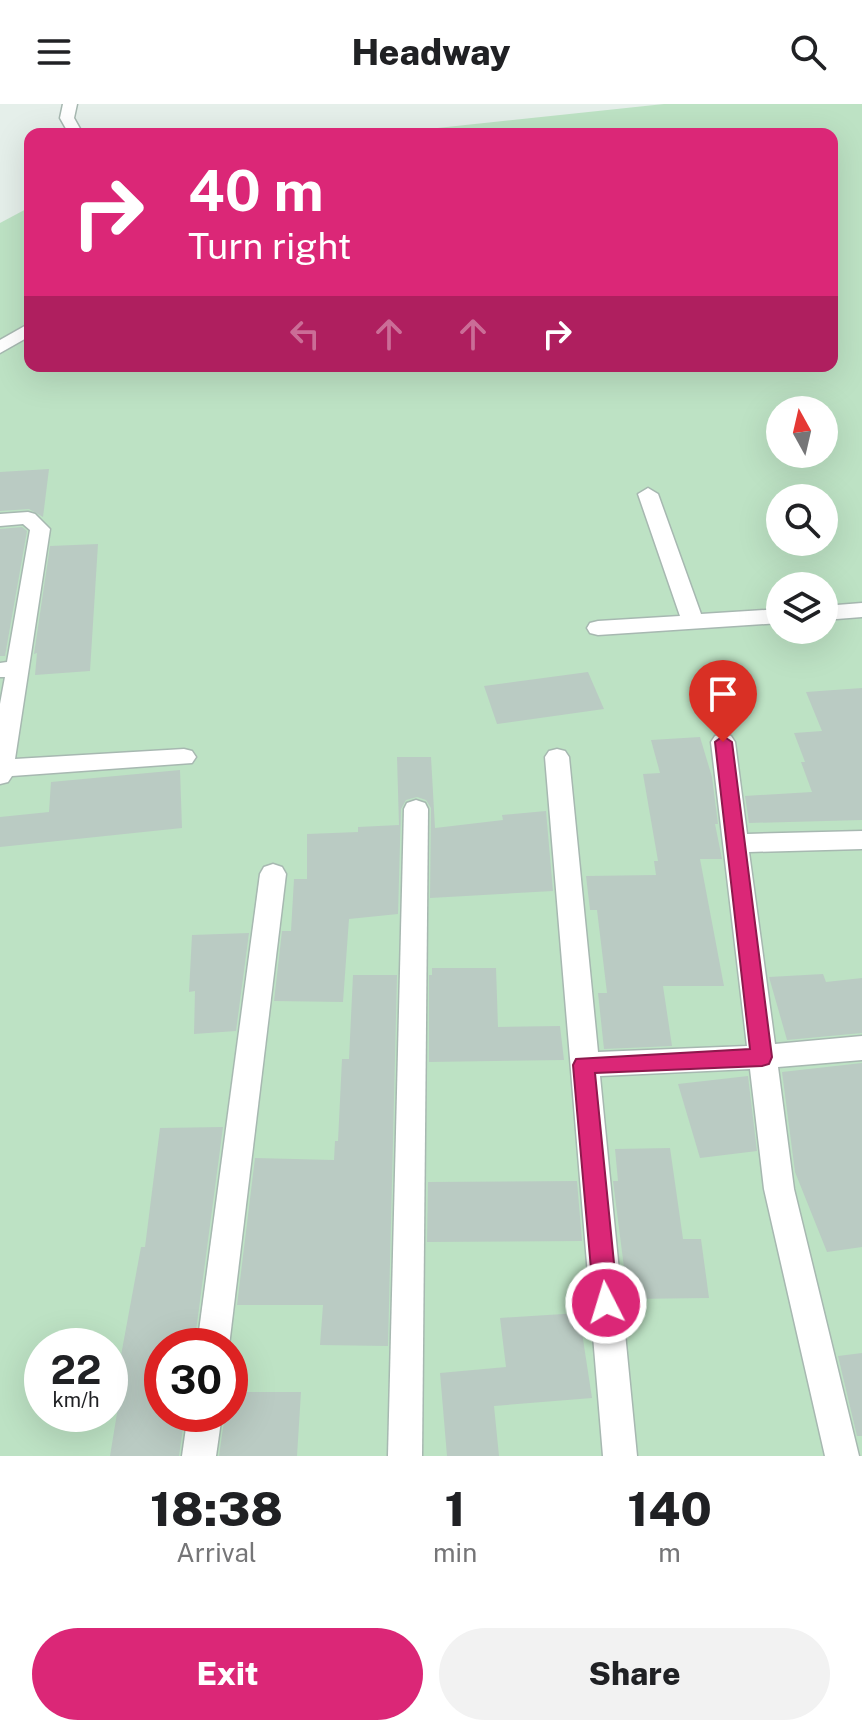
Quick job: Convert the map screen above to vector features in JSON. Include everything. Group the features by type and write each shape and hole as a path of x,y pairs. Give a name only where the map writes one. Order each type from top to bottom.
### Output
{"street":[{"path":"70,104 67,118 73,128"},
{"path":"0,348 24,332"},
{"path":"648,494 693,621"},
{"path":"0,520 28,518 40,529 8,670 0,776"},
{"path":"838,612 862,610"},
{"path":"598,628 766,617"},
{"path":"723,742 779,1189 842,1456"},
{"path":"1,768 184,757"},
{"path":"557,757 620,1456"},
{"path":"405,1456 416,809"},
{"path":"736,843 862,840"},
{"path":"215,1328 273,874"},
{"path":"583,1065 762,1057 862,1048"},
{"path":"199,1456 202,1432"}],"green space":[{"path":"664,104 862,104 862,1456 0,1456 0,223 24,210 24,372 838,372 838,128 438,128"}],"building":[{"path":"49,469 43,517 29,509 0,511 0,472"},
{"path":"22,527 27,531 5,656 0,656 0,529"},
{"path":"98,544 90,671 35,675 37,653 34,654 50,546"},
{"path":"588,672 604,709 497,724 484,686"},
{"path":"862,688 862,820 749,823 745,796 812,792 794,733 822,731 806,692"},
{"path":"700,737 712,777 718,824 715,824 722,859 700,859 724,986 663,986 672,1046 604,1049 598,993 607,993 597,910 590,910 586,876 656,875 654,861 658,861 643,774 660,773 651,740"},
{"path":"397,757 431,757 435,828 503,820 502,815 546,811 553,891 430,898 431,808 426,800 417,797 406,800 401,809 398,914 349,919 343,1002 274,1001 282,931 291,931 294,879 307,879 307,834 358,832 358,827 399,825"},
{"path":"180,770 182,828 0,847 0,817 49,812 51,782"},
{"path":"249,933 236,1031 194,1034 195,991 189,992 192,935"},
{"path":"432,968 496,968 498,1027 560,1026 564,1060 429,1062 429,975 432,975"},
{"path":"823,974 826,982 862,978 862,1033 787,1040 769,977"},
{"path":"353,975 397,975 388,1346 320,1345 323,1305 237,1305 255,1158 334,1160 335,1141 338,1141 342,1059 349,1059"},
{"path":"862,1063 862,1247 827,1252 795,1172 782,1072"},
{"path":"748,1076 757,1151 700,1158 678,1084"},
{"path":"223,1127 196,1328 144,1328 144,1432 182,1432 179,1456 110,1456 114,1432 128,1432 126,1328 141,1247 145,1247 160,1128"},
{"path":"670,1148 683,1239 701,1239 709,1298 628,1299 613,1181 618,1181 615,1149"},
{"path":"577,1181 582,1241 427,1242 428,1182"},
{"path":"579,1313 592,1398 494,1406 499,1456 447,1456 440,1373 506,1367 500,1318"},
{"path":"862,1353 862,1436 857,1436 838,1356"},
{"path":"248,1392 301,1392 297,1456 219,1456 222,1432 248,1432"}],"route":[{"path":"606,1303 583,1065 762,1057 723,742"}]}
